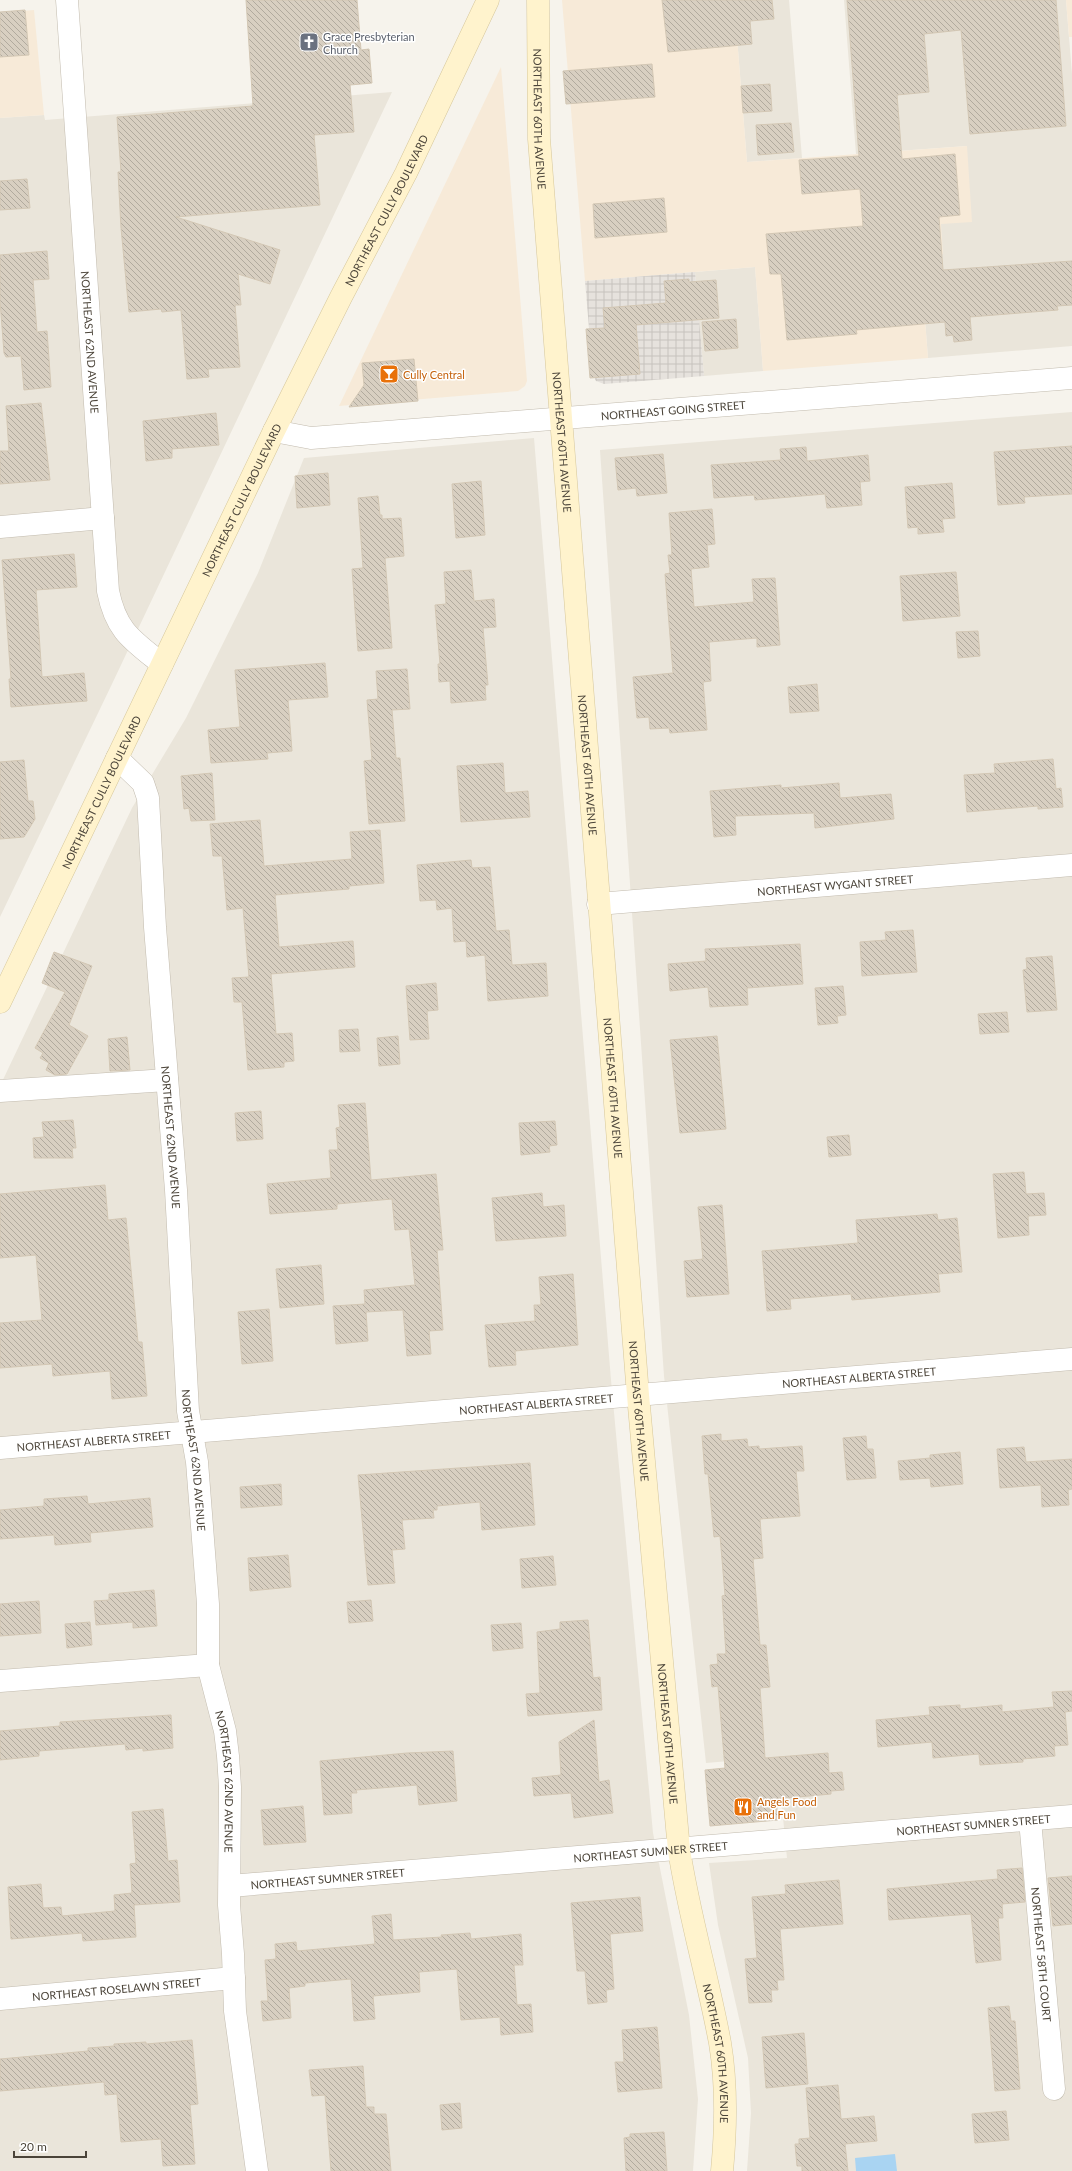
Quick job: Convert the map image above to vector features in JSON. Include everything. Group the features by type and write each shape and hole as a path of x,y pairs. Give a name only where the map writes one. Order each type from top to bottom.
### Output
{"street":[{"name":"NORTHEAST 62ND AVENUE","path":"67,0 108,591 112,611 129,637 162,664"},
{"name":"NORTHEAST CULLY BOULEVARD","path":"0,1002 274,431 341,297 406,173 488,0"},
{"name":"NORTHEAST 60TH AVENUE","path":"538,0 539,139 598,904 638,1395 679,1850 690,1911 720,2044 726,2118 722,2171"},
{"name":"NORTHEAST GOING STREET","path":"274,431 311,438 1072,378"},
{"path":"0,527 103,518"},
{"name":"NORTHEAST 62ND AVENUE","path":"117,758 143,783 148,798 176,1190 188,1411 197,1462 208,1604 208,1665 219,1702 227,1749 230,1787 230,1886 235,2011 239,2053 257,2171"},
{"name":"NORTHEAST WYGANT STREET","path":"598,904 1072,865"},
{"path":"0,1091 167,1080"},
{"name":"NORTHEAST ALBERTA STREET","path":"0,1448 1072,1359"},
{"path":"0,1681 208,1665"},
{"name":"NORTHEAST SUMNER STREET","path":"230,1886 679,1850 1072,1816"},
{"name":"NORTHEAST 58TH COURT","path":"1030,1820 1054,2089"},
{"name":"NORTHEAST ROSELAWN STREET","path":"0,1999 234,1978"}],"shaded area":[{"path":"562,0 734,0 747,162 967,146 972,222 941,224 943,254 920,257 928,358 763,371 755,267 585,281"},
{"path":"734,0 789,0 802,158 747,162"},
{"path":"844,0 1066,0 1072,74 1072,346 928,358 920,257 941,224 967,146 856,154"},
{"path":"1066,0 1072,0 1072,37 1069,37"},
{"path":"34,10 44,115 0,118 0,13"},
{"path":"501,67 527,381 525,386 518,391 339,406"},
{"path":"392,92 0,917 0,118 44,115 45,120"},
{"path":"755,267 763,371 704,376 695,272"},
{"path":"695,272 704,376 604,384 596,381 593,375 585,281"},
{"path":"1072,412 1072,2171 747,2171 751,2113 748,2058 718,1925 709,1863 787,1858 777,1757 706,1763 664,1376 600,450"},
{"path":"534,438 611,1380 653,1833 689,2015 698,2099 693,2171 0,2171 0,1086 132,808 186,718 258,573 304,458"}],"water":[{"path":"895,2154 897,2171 856,2171 855,2158"}],"building":[{"path":"246,0 357,0 361,50 369,49 372,83 350,85 354,132 314,135 320,205 176,217 280,250 270,284 238,274 241,305 235,305 240,367 208,369 209,377 187,379 181,310 162,312 161,309 129,312 121,228 118,172 121,172 117,117 253,106"},
{"path":"662,0 772,0 774,19 750,21 752,44 668,52"},
{"path":"847,0 1056,0 1066,126 970,134 961,30 924,34 929,92 897,95 902,159 955,154 960,215 939,217 943,270 1072,261 1072,305 1057,306 1058,310 970,317 972,340 954,342 953,335 946,336 945,322 856,330 857,334 787,340 781,274 770,274 766,234 863,226 860,189 802,194 799,160 859,156"},
{"path":"25,10 29,55 0,57 0,12"},
{"path":"652,64 655,97 566,104 563,71"},
{"path":"770,84 772,111 743,113 741,86"},
{"path":"791,123 794,152 758,155 756,125"},
{"path":"27,179 30,208 0,210 0,181"},
{"path":"664,198 667,232 595,238 593,204"},
{"path":"47,251 49,279 33,280 37,332 47,331 51,387 24,390 21,356 6,357 4,353 0,301 0,255"},
{"path":"689,279 689,282 716,280 719,318 636,325 640,374 590,378 586,329 605,328 603,308 666,303 664,281"},
{"path":"736,319 738,348 705,351 702,322"},
{"name":"Cully Central","path":"414,359 418,401 349,407 364,385 362,363"},
{"path":"41,403 50,480 0,484 0,451 9,451 6,406"},
{"path":"216,413 219,445 172,449 172,458 146,461 143,421"},
{"path":"1072,446 1072,494 1024,497 1025,503 998,505 994,452"},
{"path":"806,447 807,461 868,455 870,481 860,482 862,505 827,508 825,494 755,500 754,495 714,498 711,465 781,460 780,449"},
{"path":"663,454 667,493 637,496 636,488 618,490 615,458"},
{"path":"328,473 330,505 297,508 295,476"},
{"path":"481,481 485,535 456,538 452,484"},
{"path":"952,483 955,518 942,519 944,532 918,534 918,527 908,528 905,487"},
{"path":"378,496 380,515 382,515 382,519 401,518 404,556 385,558 392,648 358,651 352,569 363,568 358,498"},
{"path":"712,509 715,544 707,545 709,567 691,569 694,607 754,602 752,579 775,578 780,645 757,647 757,638 709,642 711,681 703,682 707,730 670,733 669,728 650,729 649,717 637,718 633,677 673,673 665,574 670,573 668,555 672,555 669,513"},
{"path":"74,554 77,587 36,590 42,677 84,673 87,701 11,707 9,679 11,679 2,560"},
{"path":"471,570 474,601 494,599 496,627 483,628 488,685 485,685 486,700 451,703 450,681 439,682 438,664 440,664 435,605 446,604 444,572"},
{"path":"956,572 960,616 903,621 900,576"},
{"path":"978,631 980,656 958,658 956,632"},
{"path":"325,663 328,697 288,700 292,751 267,753 268,759 211,763 208,730 240,727 235,670"},
{"path":"407,669 410,709 392,710 396,758 400,758 405,821 369,824 364,761 372,760 367,700 378,699 376,671"},
{"path":"817,684 819,711 790,713 788,687"},
{"path":"1053,759 1056,789 1061,788 1063,807 1038,809 1038,806 967,812 964,775 995,773 994,764"},
{"path":"24,760 28,801 33,801 35,819 24,837 0,839 0,762"},
{"path":"503,763 505,793 528,791 530,817 461,822 457,766"},
{"path":"212,773 215,820 191,821 189,808 184,809 181,776"},
{"path":"839,783 840,798 891,794 894,819 815,828 814,813 735,816 736,835 714,837 710,791 781,785 781,788"},
{"path":"260,820 264,866 352,859 350,832 380,830 384,883 349,886 349,889 275,895 279,947 353,941 355,967 271,974 276,1034 292,1033 294,1061 284,1062 284,1067 248,1070 242,1002 234,1002 232,978 249,977 243,908 227,910 222,856 213,856 210,824"},
{"path":"471,860 472,868 490,867 496,931 509,930 512,965 546,963 548,996 488,1001 485,955 467,957 466,941 454,942 452,908 437,910 436,900 420,901 417,865"},
{"path":"913,930 917,972 862,976 860,942 886,940 885,932"},
{"path":"800,944 803,984 747,988 748,1005 710,1007 708,987 670,991 668,964 706,961 705,949"},
{"path":"54,952 92,966 69,1025 88,1036 67,1074 55,1075 46,1070 49,1063 40,1058 43,1053 35,1048 65,992 42,983"},
{"path":"1052,956 1057,1010 1027,1012 1023,970 1027,969 1026,958"},
{"path":"436,983 438,1010 427,1011 429,1039 410,1040 406,986"},
{"path":"843,986 846,1015 837,1016 838,1023 818,1025 815,988"},
{"path":"1007,1012 1009,1032 980,1034 978,1014"},
{"path":"358,1029 360,1051 340,1052 339,1030"},
{"path":"398,1036 400,1064 379,1066 377,1038"},
{"path":"717,1036 726,1129 680,1133 670,1040"},
{"path":"127,1037 130,1070 110,1071 108,1039"},
{"path":"365,1103 371,1180 436,1174 443,1250 437,1250 443,1330 429,1331 431,1354 407,1356 403,1310 366,1312 368,1341 336,1344 333,1306 365,1304 364,1290 415,1285 409,1229 395,1230 392,1199 337,1204 337,1209 270,1214 267,1184 331,1178 329,1150 338,1150 336,1128 340,1127 338,1105"},
{"path":"261,1111 263,1139 237,1141 235,1113"},
{"path":"73,1120 76,1148 72,1148 73,1158 34,1158 33,1138 44,1137 42,1122"},
{"path":"555,1121 557,1145 549,1146 550,1152 521,1155 519,1123"},
{"path":"849,1135 851,1155 829,1157 827,1137"},
{"path":"1024,1172 1026,1194 1044,1193 1046,1215 1028,1216 1029,1235 998,1238 993,1174"},
{"path":"105,1185 108,1220 126,1218 138,1342 142,1342 147,1396 112,1399 110,1371 53,1376 52,1364 0,1368 0,1323 42,1320 36,1255 0,1258 0,1194"},
{"path":"542,1193 543,1207 564,1205 566,1236 496,1241 492,1198"},
{"path":"722,1205 729,1294 687,1297 684,1261 703,1259 698,1207"},
{"path":"937,1214 938,1220 957,1218 962,1272 938,1274 940,1292 852,1300 851,1294 790,1299 791,1309 767,1311 762,1251 858,1243 856,1220"},
{"path":"321,1265 324,1304 280,1308 276,1269"},
{"path":"573,1274 578,1345 515,1351 516,1365 489,1367 485,1325 535,1321 534,1305 541,1305 539,1277"},
{"path":"269,1309 273,1361 242,1364 238,1312"},
{"path":"721,1434 721,1441 747,1439 748,1447 759,1446 759,1449 802,1446 804,1471 796,1471 800,1516 760,1519 763,1558 753,1559 760,1645 766,1645 770,1687 760,1688 765,1758 828,1753 829,1773 842,1772 844,1790 831,1791 831,1794 776,1799 778,1820 710,1826 705,1770 725,1768 718,1686 712,1687 710,1665 718,1664 717,1654 726,1654 722,1596 725,1595 720,1536 714,1537 708,1474 705,1474 702,1436"},
{"path":"866,1436 867,1449 873,1449 876,1478 847,1480 843,1438"},
{"path":"1024,1447 1026,1462 1072,1459 1072,1489 1068,1490 1069,1505 1042,1507 1041,1485 1000,1488 997,1449"},
{"path":"960,1452 963,1484 931,1487 930,1478 900,1480 898,1461 930,1458 930,1455"},
{"path":"530,1463 535,1525 482,1530 480,1502 437,1506 437,1510 433,1510 434,1518 402,1520 405,1549 392,1550 395,1583 368,1585 358,1475"},
{"path":"281,1484 282,1505 241,1508 240,1487"},
{"path":"87,1496 88,1504 150,1498 153,1527 90,1533 91,1542 55,1545 54,1535 0,1539 0,1510 44,1506 44,1499"},
{"path":"288,1555 291,1587 250,1591 248,1558"},
{"path":"553,1556 556,1585 522,1588 520,1559"},
{"path":"154,1590 157,1626 133,1628 133,1622 96,1625 94,1601 109,1600 109,1594"},
{"path":"371,1600 373,1621 349,1623 347,1602"},
{"path":"39,1601 41,1633 0,1636 0,1604"},
{"path":"588,1620 593,1678 600,1677 602,1710 528,1716 526,1694 540,1693 537,1632 560,1629 560,1622"},
{"path":"90,1622 92,1645 67,1648 65,1624"},
{"path":"521,1623 523,1648 493,1651 491,1625"},
{"path":"1072,1691 1072,1711 1065,1712 1068,1745 1054,1746 1055,1756 1023,1759 1023,1762 980,1765 979,1754 933,1758 932,1742 878,1747 876,1720 930,1715 929,1707 960,1705 960,1709 1002,1705 1002,1712 1054,1707 1052,1692"},
{"path":"171,1715 173,1748 143,1751 143,1748 126,1750 125,1744 39,1751 39,1756 0,1760 0,1731 60,1726 60,1722"},
{"path":"594,1720 599,1782 609,1780 613,1813 574,1818 571,1793 534,1796 532,1778 561,1775 559,1742"},
{"path":"453,1751 457,1801 419,1805 417,1785 356,1790 357,1793 351,1793 352,1813 324,1815 320,1761 407,1753"},
{"path":"303,1806 306,1842 264,1845 261,1810"},
{"path":"163,1809 168,1861 177,1860 180,1902 134,1905 136,1937 83,1941 82,1933 11,1939 8,1887 41,1884 43,1908 61,1907 62,1916 115,1911 114,1895 132,1893 130,1864 136,1863 132,1812"},
{"path":"1022,1868 1025,1902 1002,1904 1003,1918 998,1918 1001,1960 976,1963 971,1914 889,1920 887,1889 998,1879 997,1870"},
{"path":"1072,1876 1072,1924 1053,1926 1048,1878"},
{"path":"839,1880 843,1924 780,1929 784,1980 777,1980 778,1990 771,1990 772,2002 749,2003 745,1959 757,1958 752,1897 786,1894 785,1885"},
{"path":"640,1897 643,1931 610,1934 614,1989 606,1990 607,2002 588,2004 585,1971 577,1971 571,1903"},
{"path":"391,1914 393,1940 442,1937 441,1935 470,1933 471,1939 521,1934 523,1965 514,1965 517,2005 531,2004 533,2032 501,2035 500,2017 461,2020 457,1969 419,1972 420,1992 373,1996 375,2019 354,2021 351,1979 305,1983 305,1986 289,1988 291,2018 263,2021 261,2001 268,2001 265,1960 276,1959 275,1944 296,1942 297,1951 375,1944 372,1916"},
{"path":"1009,2006 1011,2021 1015,2021 1020,2089 995,2091 988,2008"},
{"path":"657,2027 662,2088 618,2092 615,2062 624,2062 622,2030"},
{"path":"804,2033 808,2084 766,2088 762,2037"},
{"path":"192,2040 198,2104 190,2105 195,2164 163,2166 161,2139 121,2142 117,2094 105,2095 104,2082 0,2091 0,2059 88,2051 88,2048 114,2046 114,2044 146,2042 146,2044"},
{"path":"363,2066 366,2107 374,2107 374,2114 386,2114 391,2171 331,2171 325,2095 312,2096 309,2070"},
{"path":"838,2085 841,2119 874,2116 877,2141 845,2144 848,2171 802,2171 802,2166 797,2166 795,2144 799,2144 799,2139 810,2138 806,2088"},
{"path":"460,2103 462,2128 442,2130 440,2105"},
{"path":"1006,2111 1009,2140 975,2143 972,2114"},
{"path":"664,2132 667,2171 626,2171 624,2138 630,2137 630,2134"}],"place":[{"name":"Grace Presbyterian Church","path":"309,42"},
{"name":"Cully Central","path":"389,374"},
{"name":"Angels Food and Fun","path":"743,1807"}]}
